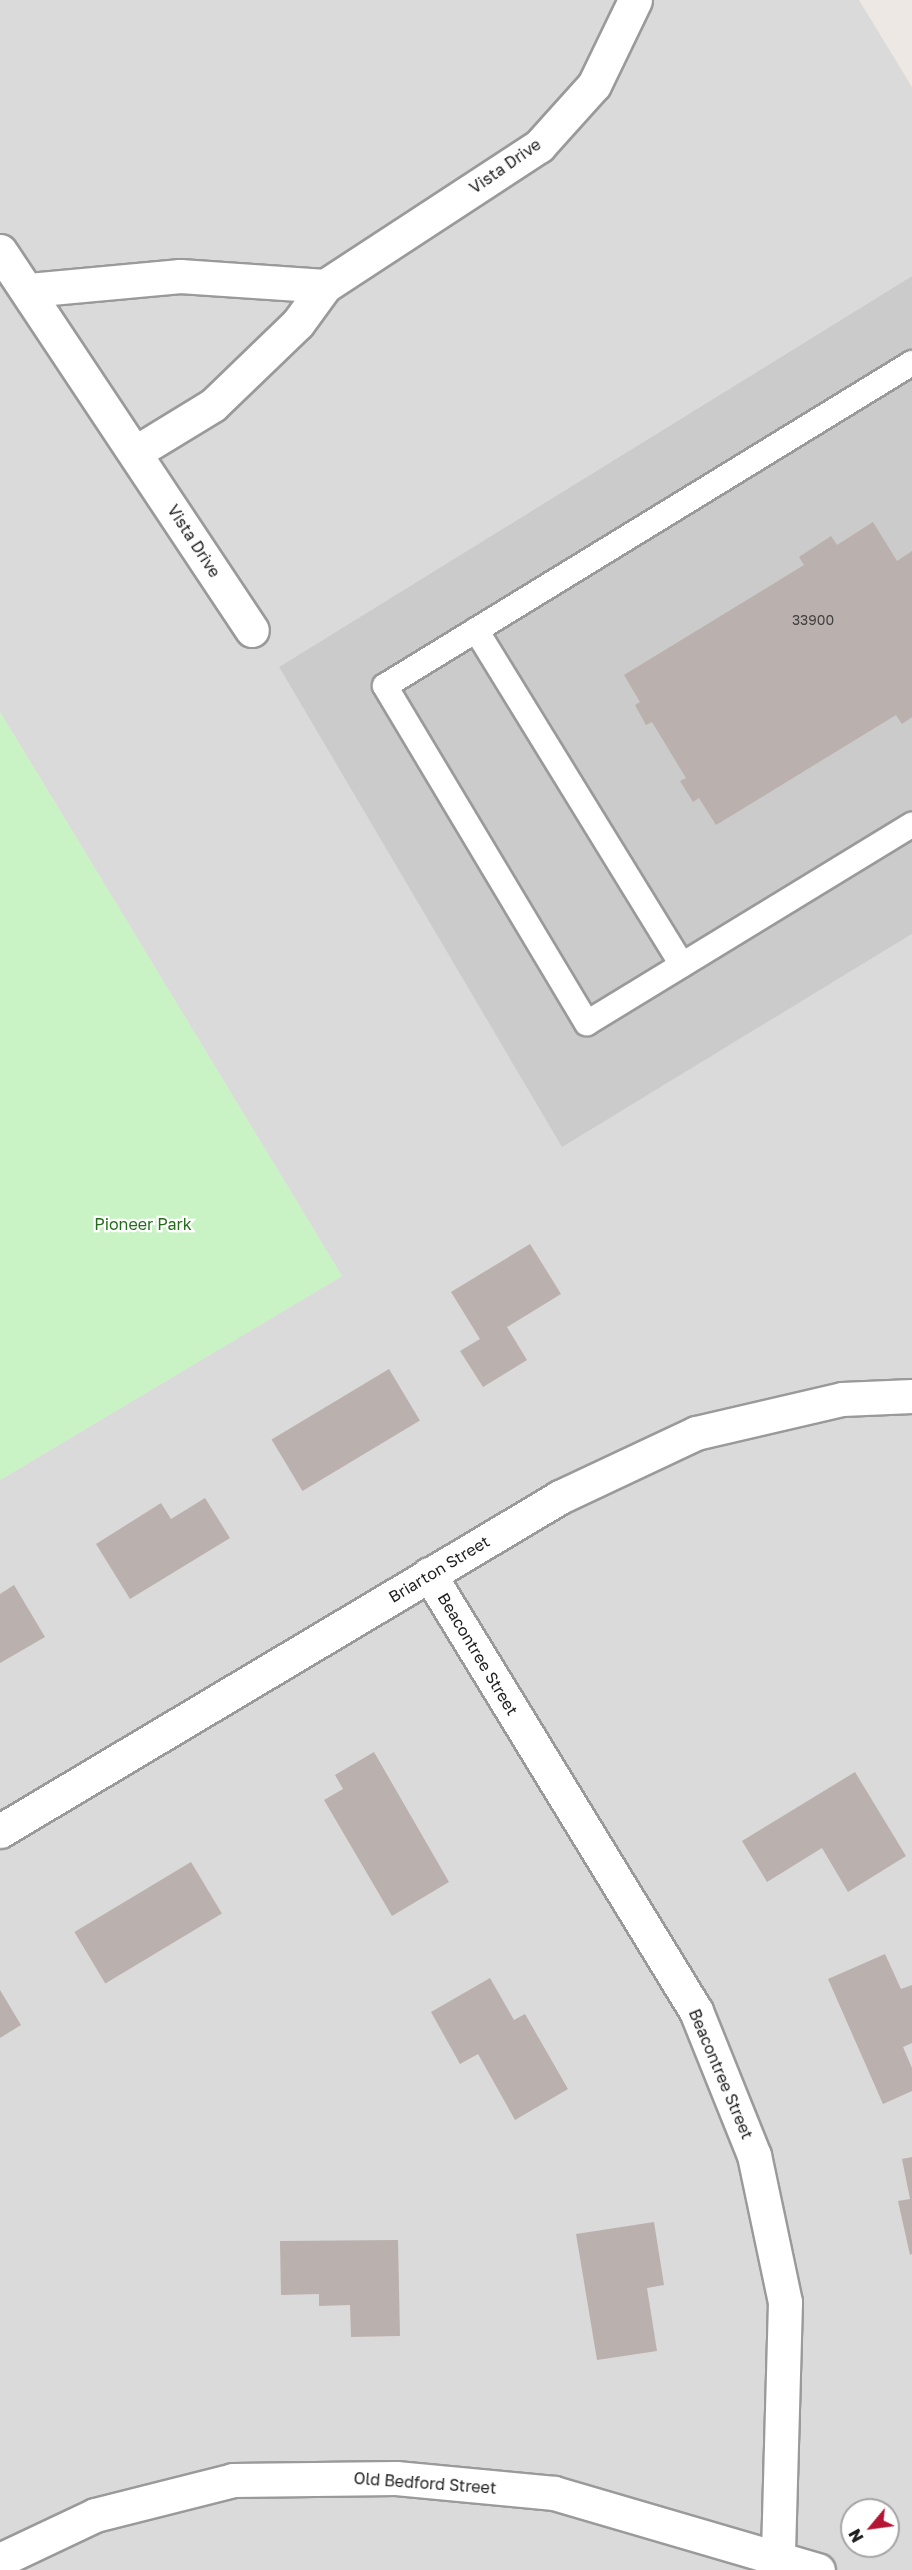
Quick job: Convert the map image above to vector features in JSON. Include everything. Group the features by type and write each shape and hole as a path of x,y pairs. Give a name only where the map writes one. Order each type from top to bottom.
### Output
{"street":[{"name":"Vista Drive","path":"136,452 213,405 298,323 325,285 539,146 594,85 635,0"},
{"name":"Vista Drive","path":"0,251 29,290 252,630"},
{"path":"29,290 180,276 325,285"},
{"name":"Briarton Street","path":"0,1831 560,1497 696,1433 842,1399 912,1396"},
{"name":"Beacontree Street","path":"429,1574 696,2011 754,2155 785,2302 775,2563"},
{"name":"Old Bedford Street","path":"0,2560 95,2515 233,2480 396,2478 554,2493 775,2563 818,2570"}],"lane":[{"path":"912,363 385,686 587,1023 912,825"},
{"path":"476,630 682,965"}],"shaded area":[{"path":"0,0 859,0 912,87 912,276 279,667 562,1146 912,934 912,2570 0,2570 0,1480 342,1276 0,712"},
{"path":"912,276 912,934 562,1147 279,667"}],"green space":[{"name":"Pioneer Park","path":"0,712 342,1276 0,1480"}],"building":[{"path":"873,522 897,561 912,551 912,717 902,724 896,715 716,825 699,798 693,802 680,781 686,778 652,722 646,725 635,705 640,702 624,675 804,565 799,557 831,536 837,545"},
{"path":"530,1244 561,1294 507,1327 527,1360 483,1387 460,1351 480,1339 451,1292"},
{"path":"389,1369 420,1420 302,1491 272,1440"},
{"path":"205,1498 230,1538 130,1599 96,1544 161,1503 171,1519"},
{"path":"14,1585 45,1637 0,1663 0,1594"},
{"path":"374,1752 449,1882 392,1916 324,1800 343,1789 335,1775"},
{"path":"855,1772 906,1856 848,1892 822,1848 767,1882 742,1841"},
{"path":"191,1862 222,1913 105,1983 74,1932"},
{"path":"885,1954 901,1989 912,1985 912,2043 903,2047 912,2068 912,2091 883,2104 828,1979"},
{"path":"490,1978 514,2020 525,2014 568,2089 515,2120 478,2054 460,2064 431,2012"},
{"path":"0,1990 21,2025 0,2038"},
{"path":"912,2157 912,2254 910,2255 898,2201 910,2199 902,2159"},
{"path":"654,2222 664,2285 647,2288 657,2351 597,2360 576,2234"},
{"path":"398,2240 400,2336 351,2337 350,2305 319,2306 319,2294 281,2295 280,2241"}]}
